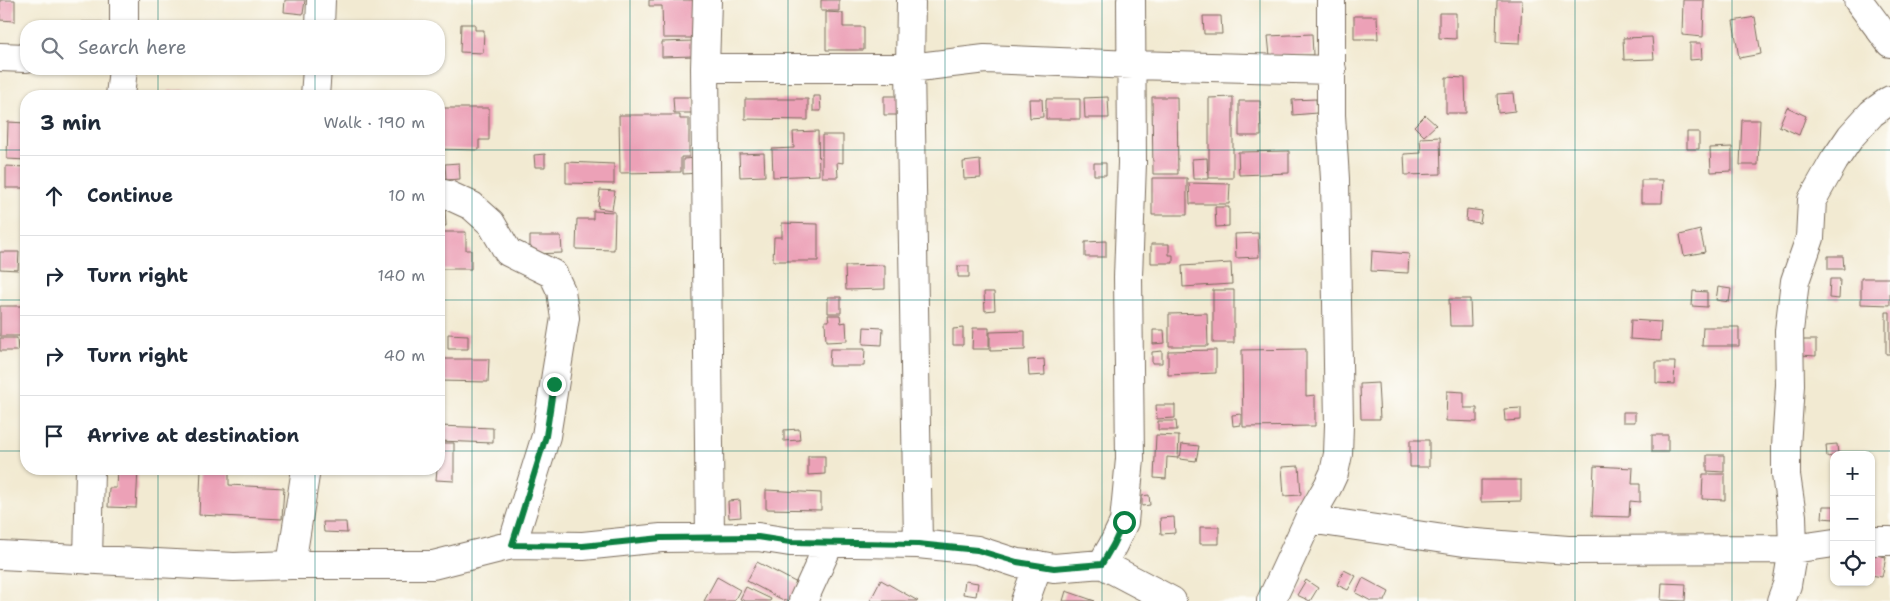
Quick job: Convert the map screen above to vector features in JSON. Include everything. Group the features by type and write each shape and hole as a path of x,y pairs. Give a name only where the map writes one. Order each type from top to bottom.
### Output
{"street":[{"path":"124,0 124,20"},
{"path":"320,20 321,0"},
{"path":"708,0 705,68 710,538"},
{"path":"911,0 910,68 918,544"},
{"path":"1102,564 1124,522 1130,459 1128,277 1132,163 1133,65 1131,0"},
{"path":"1270,601 1309,519 1328,486 1338,454 1336,188 1331,115 1331,0"},
{"path":"1858,0 1890,43"},
{"path":"0,57 20,58"},
{"path":"705,68 910,68 986,59 1332,70"},
{"path":"121,90 122,75"},
{"path":"315,90 317,75"},
{"path":"1781,601 1787,585 1793,549 1792,516 1786,475 1790,385 1789,331 1796,281 1810,238 1812,200 1851,136 1872,113 1890,100"},
{"path":"445,194 472,206 491,222 508,252 553,274 562,292 565,318 546,436 512,545"},
{"path":"88,560 90,475"},
{"path":"292,565 305,475"},
{"path":"1309,519 1464,542 1568,550 1793,549 1830,544"},
{"path":"0,555 234,567 433,565 512,545 583,546 661,538 758,537 790,542 918,544 977,550 1017,562 1054,568 1102,564 1172,601"},
{"path":"1875,541 1890,541"},
{"path":"803,601 829,544"},
{"path":"1025,601 1038,565"}],"building":[{"path":"0,0 15,0 15,21 0,20"},
{"path":"285,0 305,0 303,14 284,12"},
{"path":"649,0 694,0 694,38 663,38 662,6 649,6"},
{"path":"821,0 839,0 839,11 821,11"},
{"path":"1497,0 1522,0 1520,43 1496,42"},
{"path":"1683,0 1704,0 1703,37 1682,35"},
{"path":"826,12 843,13 843,27 864,27 864,50 826,50"},
{"path":"1439,13 1456,13 1456,39 1439,38"},
{"path":"1203,16 1221,16 1222,34 1204,34"},
{"path":"1354,16 1377,16 1378,39 1354,39"},
{"path":"1755,17 1761,54 1739,58 1733,21"},
{"path":"461,24 475,24 475,30 484,30 483,53 460,52"},
{"path":"1312,34 1313,55 1270,56 1268,36"},
{"path":"1652,37 1654,59 1624,60 1623,38"},
{"path":"693,41 693,56 662,57 662,42"},
{"path":"1690,43 1701,43 1702,59 1690,60"},
{"path":"1446,77 1465,78 1466,113 1446,113"},
{"path":"1513,93 1515,111 1498,113 1497,94"},
{"path":"813,96 820,96 821,111 813,111"},
{"path":"884,96 902,96 902,115 884,115"},
{"path":"673,97 693,97 694,113 674,113"},
{"path":"1108,97 1109,118 1085,118 1084,98"},
{"path":"1152,97 1177,97 1178,174 1153,174"},
{"path":"1233,97 1233,178 1209,178 1209,98"},
{"path":"745,99 808,99 808,120 745,119"},
{"path":"1029,99 1042,99 1043,117 1030,118"},
{"path":"1046,99 1080,99 1080,119 1046,119"},
{"path":"1316,99 1317,113 1293,115 1292,100"},
{"path":"1239,101 1260,101 1261,136 1239,136"},
{"path":"1787,107 1806,116 1799,135 1779,126"},
{"path":"445,108 489,108 489,140 479,140 479,150 445,149"},
{"path":"619,115 680,115 680,119 689,119 689,157 681,157 681,172 620,173"},
{"path":"1425,115 1436,125 1424,136 1414,126"},
{"path":"1742,120 1760,120 1758,165 1740,165"},
{"path":"8,122 20,123 20,160 7,159"},
{"path":"818,131 819,175 773,177 772,149 794,148 793,132"},
{"path":"1687,132 1699,132 1699,149 1687,149"},
{"path":"822,135 843,135 843,163 837,162 838,177 822,177"},
{"path":"1440,137 1441,174 1405,175 1404,154 1421,153 1420,138"},
{"path":"1732,147 1732,171 1711,172 1710,148"},
{"path":"1289,151 1289,173 1239,175 1238,152"},
{"path":"764,153 765,176 740,177 739,154"},
{"path":"545,154 545,167 535,167 534,155"},
{"path":"698,158 698,173 683,174 683,159"},
{"path":"1207,158 1208,179 1193,179 1192,159"},
{"path":"980,160 981,178 964,179 963,162"},
{"path":"566,162 614,164 614,184 566,183"},
{"path":"459,163 460,179 446,180 445,164"},
{"path":"1094,163 1106,163 1106,175 1094,175"},
{"path":"6,166 20,167 20,188 6,188"},
{"path":"1152,178 1187,178 1187,215 1152,215"},
{"path":"1641,180 1663,180 1662,203 1641,203"},
{"path":"1189,183 1230,184 1229,204 1190,204"},
{"path":"600,190 615,191 612,210 598,208"},
{"path":"1215,207 1229,207 1229,226 1216,227"},
{"path":"1467,209 1482,211 1480,223 1466,221"},
{"path":"593,211 615,212 614,250 576,249 577,219 593,219"},
{"path":"782,223 818,224 818,261 773,261 774,237 782,237"},
{"path":"1700,230 1705,252 1684,256 1680,235"},
{"path":"445,232 466,232 466,250 471,250 471,269 445,269"},
{"path":"1258,233 1259,257 1236,258 1235,234"},
{"path":"530,236 561,236 562,253 530,254"},
{"path":"1106,241 1106,257 1085,257 1085,242"},
{"path":"1151,244 1169,244 1169,255 1173,255 1173,263 1151,263"},
{"path":"1372,251 1409,254 1408,273 1371,271"},
{"path":"0,252 19,252 18,270 0,269"},
{"path":"1828,256 1843,256 1844,269 1828,269"},
{"path":"1231,263 1232,284 1183,287 1182,266"},
{"path":"885,265 885,289 846,290 845,266"},
{"path":"958,266 969,266 969,277 958,277"},
{"path":"1861,278 1890,278 1890,305 1861,304"},
{"path":"1830,279 1840,279 1839,299 1829,298"},
{"path":"1718,287 1731,289 1729,302 1716,300"},
{"path":"1213,290 1234,290 1234,343 1213,343"},
{"path":"1693,291 1707,292 1707,307 1692,306"},
{"path":"984,292 994,292 995,310 985,311"},
{"path":"828,297 841,297 841,313 828,313"},
{"path":"1449,299 1470,299 1471,326 1450,326"},
{"path":"0,306 20,306 20,336 0,336"},
{"path":"1886,312 1890,312 1890,354 1886,354"},
{"path":"1207,313 1208,346 1169,346 1169,314"},
{"path":"828,315 840,315 841,323 846,322 847,341 826,342 825,321 829,321"},
{"path":"1631,320 1661,322 1660,341 1630,339"},
{"path":"864,327 883,328 882,345 863,344"},
{"path":"1703,327 1739,327 1739,346 1702,346"},
{"path":"963,328 963,345 953,345 953,329"},
{"path":"973,328 989,328 989,349 972,349"},
{"path":"1153,330 1164,330 1165,343 1153,344"},
{"path":"1025,331 1025,350 990,351 990,332"},
{"path":"448,334 468,335 468,349 448,349"},
{"path":"0,338 17,338 18,351 0,351"},
{"path":"1801,340 1816,340 1816,356 1801,355"},
{"path":"830,349 865,349 864,366 829,366"},
{"path":"1306,349 1306,396 1315,395 1315,426 1243,427 1242,350"},
{"path":"1216,350 1216,373 1168,375 1168,351"},
{"path":"1162,351 1162,363 1152,363 1152,352"},
{"path":"445,359 489,359 488,382 445,381"},
{"path":"1044,359 1045,375 1029,376 1028,360"},
{"path":"1656,362 1675,362 1674,384 1656,383"},
{"path":"1378,383 1380,419 1361,419 1360,384"},
{"path":"1447,391 1464,392 1464,408 1477,408 1477,422 1446,421"},
{"path":"1156,405 1175,405 1175,418 1157,419"},
{"path":"1521,408 1521,420 1505,421 1504,409"},
{"path":"1623,412 1635,412 1635,422 1623,422"},
{"path":"1241,414 1241,425 1233,426 1232,415"},
{"path":"1158,421 1176,421 1177,430 1158,430"},
{"path":"445,426 493,428 493,443 445,441"},
{"path":"799,429 800,440 784,441 784,430"},
{"path":"1156,435 1179,436 1178,458 1167,457 1166,479 1154,478"},
{"path":"1652,435 1668,435 1668,452 1652,452"},
{"path":"1410,440 1429,440 1429,467 1410,467"},
{"path":"445,443 454,443 454,481 436,480 436,475 445,475"},
{"path":"1182,444 1199,446 1196,461 1180,459"},
{"path":"1837,444 1838,451 1830,451 1830,456 1827,457 1826,445"},
{"path":"1707,455 1724,455 1724,472 1707,471"},
{"path":"808,456 825,456 825,474 808,475"},
{"path":"1299,466 1301,495 1284,496 1282,467"},
{"path":"1594,466 1633,468 1632,484 1640,484 1640,502 1630,501 1629,517 1592,516"},
{"path":"1703,474 1725,474 1725,500 1702,499"},
{"path":"117,475 138,475 136,508 108,507 109,488 116,488"},
{"path":"201,475 229,475 229,485 284,488 282,519 199,515"},
{"path":"1481,480 1521,480 1521,501 1481,502"},
{"path":"766,490 821,493 821,510 766,509"},
{"path":"1149,495 1150,505 1142,506 1142,496"},
{"path":"740,500 741,517 729,518 728,501"},
{"path":"1823,506 1830,506 1830,519 1822,518"},
{"path":"1174,517 1175,533 1161,534 1160,518"},
{"path":"323,522 346,522 347,533 324,532"},
{"path":"1200,527 1219,527 1219,544 1200,544"},
{"path":"1875,555 1886,557 1882,577 1875,576"},
{"path":"757,562 799,584 790,601 785,601 747,581"},
{"path":"1344,570 1356,576 1348,590 1337,585"},
{"path":"717,577 740,590 734,601 704,601"},
{"path":"1363,578 1389,592 1385,601 1371,601 1356,593"},
{"path":"881,580 918,601 870,601"},
{"path":"1306,580 1318,588 1310,601 1297,595"},
{"path":"965,581 978,583 976,596 963,594"},
{"path":"1662,583 1686,584 1685,601 1661,600"},
{"path":"746,587 771,599 770,601 745,601 740,599"},
{"path":"1066,591 1095,601 1063,601"}],"route":[{"path":"554,384 546,436 512,545 583,546 661,538 758,537 790,542 918,544 977,550 1017,562 1054,568 1102,564 1124,522"}]}
